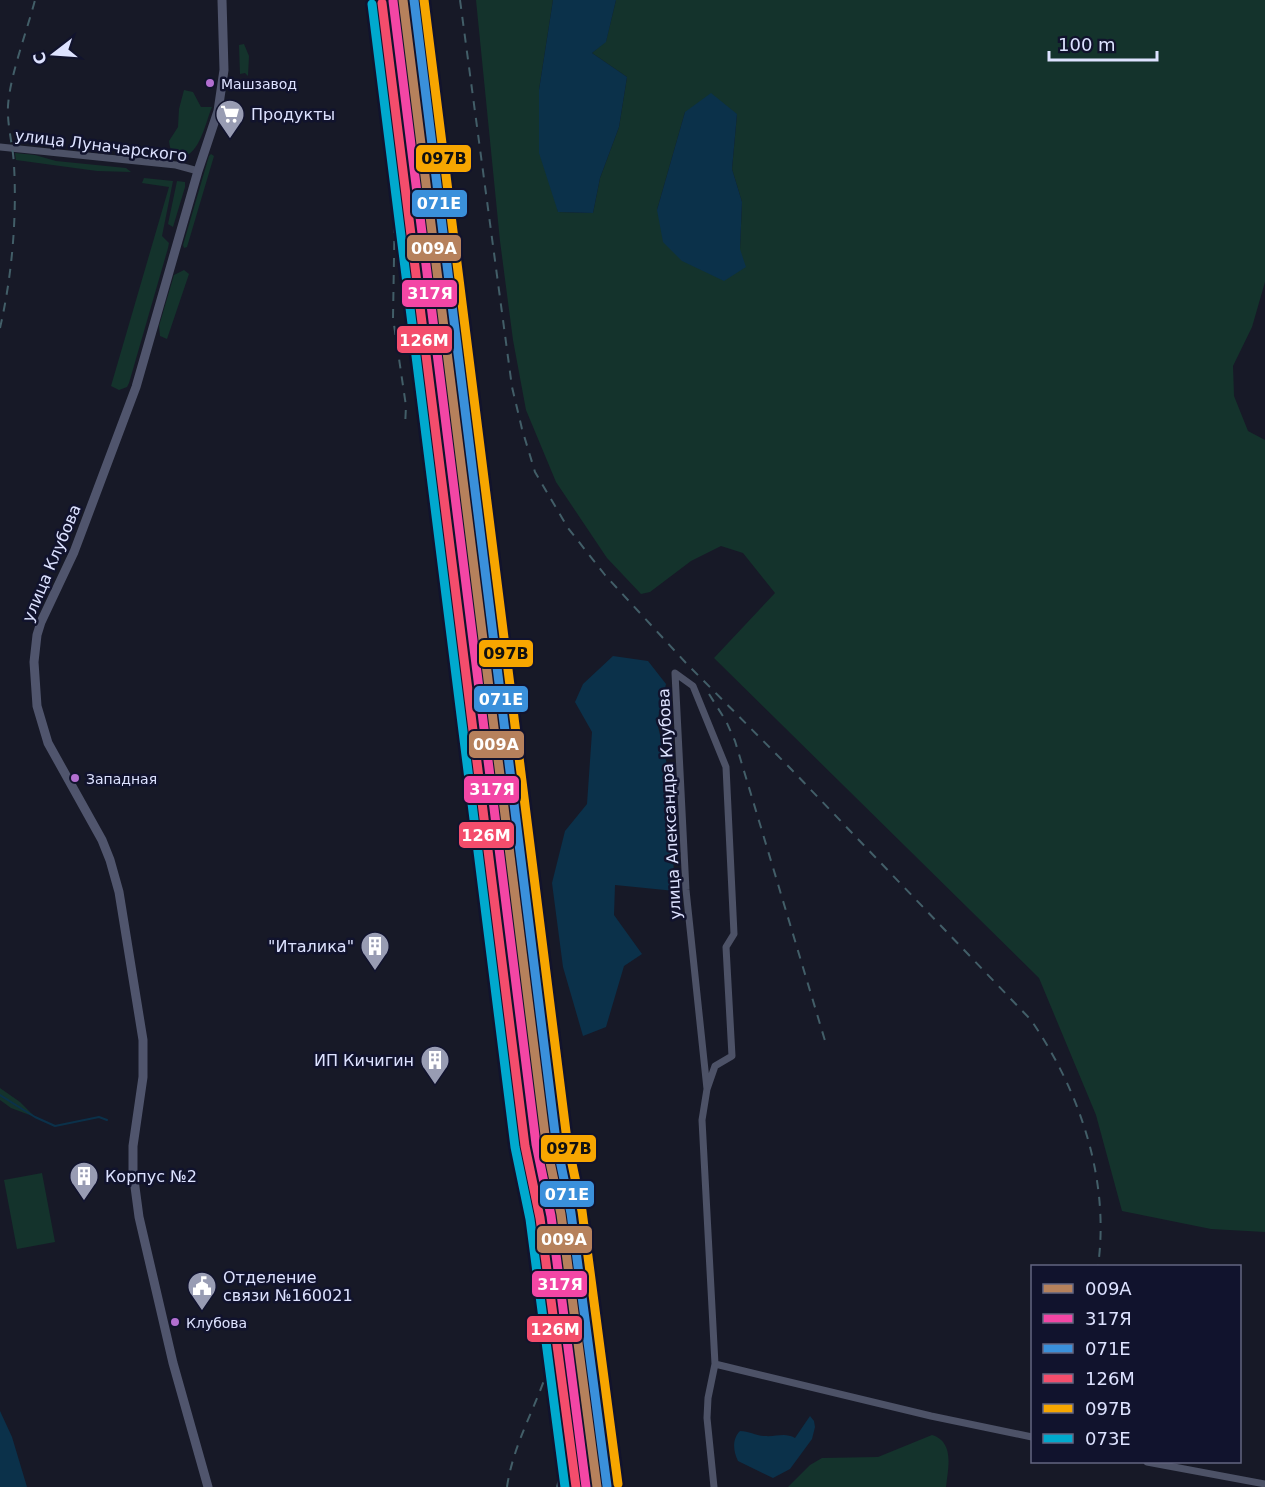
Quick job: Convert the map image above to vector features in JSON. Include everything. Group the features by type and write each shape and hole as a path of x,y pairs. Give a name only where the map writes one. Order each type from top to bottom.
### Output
{"main road":[{"name":"улица Клубова","path":"208,1487 163,1326 137,1199 133,1172 133,1146 144,1055 119,892 106,848 48,743 37,706 34,662 41,622 74,552 136,387 198,171 218,111 223,82 225,44 222,0"}],"street":[{"name":"улица Луначарского","path":"0,147 178,166 198,171"},
{"name":"улица Александра Клубова","path":"707,1089 686,890 675,673 693,686 726,767 734,934 726,947 732,1056 715,1066 707,1089 702,1120 715,1364 708,1398 707,1418 714,1487"},
{"path":"715,1364 931,1416 1031,1437"},
{"path":"1157,1463 1265,1484"}],"green space":[{"path":"476,0 553,0 539,90 558,212 593,213 600,178 619,127 627,77 592,53 606,41 616,0 1265,0 1265,282 1252,327 1233,366 1234,396 1248,431 1265,440 1265,1232 1211,1229 1122,1211 1096,1115 1039,978 714,658 775,593 743,553 721,546 691,561 650,592 641,594 607,558 556,482 526,410 513,340 500,241","holes":["685,112 737,114 732,169 742,202 740,249 657,210"]},
{"path":"244,44 249,56 248,76 245,73 240,74 239,45"},
{"path":"184,90 193,92 201,107 212,107 197,146 186,156 179,156 170,149 169,141 178,127 179,109"},
{"path":"15,153 35,155 56,161 126,168 131,172 97,171 16,160"},
{"path":"211,154 214,156 187,247 184,248 183,245"},
{"path":"144,178 173,181 162,236 169,243 129,383 127,387 119,390 111,386 169,187 142,183"},
{"path":"177,181 185,182 185,187 173,227 168,224"},
{"path":"184,270 189,274 167,339 160,336 159,326 174,275"},
{"path":"0,1088 20,1102 35,1117 11,1108 0,1100"},
{"path":"42,1173 55,1242 17,1249 4,1180"},
{"path":"932,1435 944,1444 947,1450 949,1464 946,1487 788,1487 810,1465 822,1458 878,1457"}],"water":[{"path":"553,0 616,0 606,42 592,53 627,77 619,127 600,178 593,213 558,212 539,153 539,90"},
{"path":"711,93 737,114 732,169 742,202 740,249 746,267 724,281 682,261 663,242 657,210 685,112"},
{"path":"613,656 648,661 666,684 657,722 668,769 675,891 615,885 614,915 642,954 624,966 606,1027 583,1036 563,967 552,883 565,831 587,804 592,732 575,702 583,684"},
{"path":"0,1411 12,1437 27,1487 0,1487"},
{"path":"810,1416 815,1427 812,1439 790,1469 773,1478 738,1461 734,1445 740,1431 762,1436 784,1435 795,1438"}],"waterway":[{"path":"0,1095 35,1117 55,1126 99,1117 107,1120"}],"railway":[{"path":"0,328 8,288 14,226 15,185 8,121 9,94 35,0"},
{"path":"395,0 542,1160 574,1311"},
{"path":"415,0 420,37"},
{"path":"460,0 512,387 535,472 568,528 605,575 686,663 790,768 1031,1020 1064,1076 1087,1137 1095,1169 1099,1201 1101,1234 1098,1265"},
{"path":"421,47 435,119 458,210"},
{"path":"397,78 437,420"},
{"path":"396,139 393,318 406,406 405,427"},
{"path":"709,694 726,721 735,741 826,1044"},
{"path":"507,1487 514,1456 548,1369 555,1337 557,1305 551,1240"},
{"path":"591,1286 600,1413 609,1487"},
{"path":"557,1487 572,1428 574,1374 565,1300"},
{"path":"569,1487 570,1458"}],"transit line":[{"name":"009А","path":"403,0 546,1143 561,1214 597,1487"},
{"name":"071Е","path":"414,0 556,1141 571,1213 607,1486"},
{"name":"097В","path":"424,0 567,1140 582,1211 618,1484"},
{"name":"317Я","path":"393,1 536,1144 551,1216 586,1487"},
{"name":"126М","path":"382,3 525,1146 540,1218 576,1487"},
{"name":"073Е","path":"372,4 515,1147 530,1219 565,1487"}],"place":[{"name":"Машзавод","path":"210,83"},
{"name":"Продукты","path":"230,140"},
{"name":"Западная","path":"75,778"},
{"name":"\"Италика\"","path":"375,972"},
{"name":"ИП Кичигин","path":"435,1086"},
{"name":"Корпус №2","path":"84,1202"},
{"name":"Отделение связи №160021","path":"202,1312"},
{"name":"Клубова","path":"175,1322"}]}
